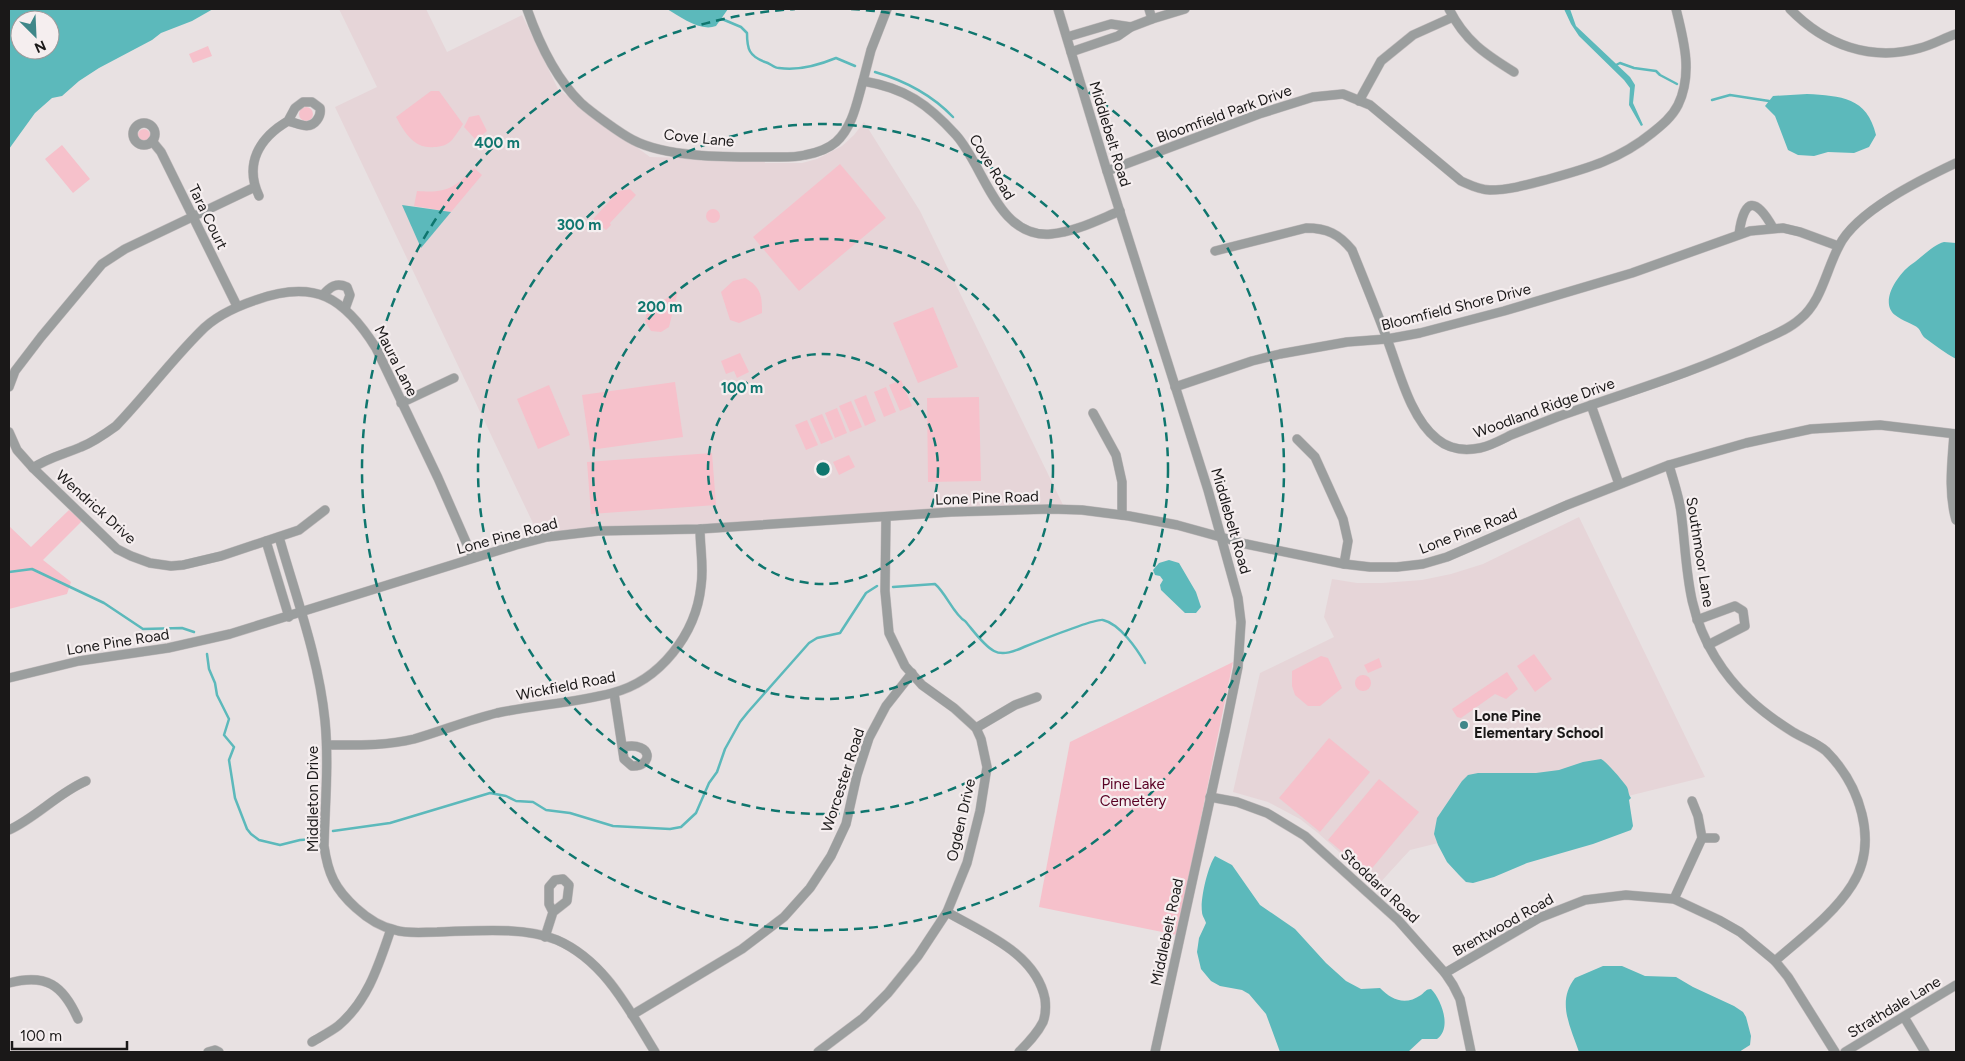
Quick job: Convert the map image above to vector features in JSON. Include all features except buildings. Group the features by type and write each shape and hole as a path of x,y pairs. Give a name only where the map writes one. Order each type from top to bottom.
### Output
{"street":[{"name":"Cove Lane","path":"527,9 549,59 564,86 583,104 633,140 654,147 687,154 741,157 790,157 816,153 835,143 845,133 852,118 863,81"},
{"path":"863,81 871,50 887,9"},
{"name":"Middlebelt Road","path":"1058,9 1223,538 1238,598 1241,622 1240,648 1225,731 1154,1052"},
{"path":"1149,9 1152,19"},
{"path":"1070,52 1118,36 1152,19 1185,9"},
{"name":"Bloomfield Park Drive","path":"1107,171 1259,114 1313,97 1343,94 1370,106 1461,181 1474,188 1488,190 1508,188 1591,167 1609,161 1634,146 1666,122 1677,106 1684,89 1688,68 1676,9"},
{"path":"1790,9 1825,37 1846,47 1862,50 1899,52 1921,48 1956,34"},
{"path":"1359,101 1381,61 1413,35 1451,13 1471,42 1489,57 1514,72"},
{"path":"1066,37 1111,24 1132,28"},
{"name":"Cove Road","path":"863,81 882,84 905,92 928,108 957,136 971,155 1000,209 1013,222 1026,230 1050,235 1077,228 1120,211"},
{"path":"9,387 15,370 102,264 125,249 193,216 257,192 253,173 260,146 272,130 288,121"},
{"name":"Tara Court","path":"152,141 161,152 237,306"},
{"path":"1838,246 1868,214 1917,182 1956,163"},
{"path":"1739,234 1743,214 1747,208 1753,205 1759,207 1764,212 1773,228"},
{"name":"Woodland Ridge Drive","path":"1215,251 1291,231 1319,228 1328,230 1338,236 1352,250 1415,412 1437,439 1452,448 1482,448 1591,405 1696,369 1790,326 1801,319 1811,308 1821,290 1838,246"},
{"name":"Bloomfield Shore Drive","path":"1175,387 1252,361 1280,354 1348,342 1387,339 1438,328 1632,273 1739,234 1773,228 1800,232 1838,246"},
{"path":"323,295 334,285 342,284 347,287 350,295 345,309"},
{"name":"Maura Lane","path":"33,468 41,462 83,446 116,426 201,331 237,306 273,294 296,290 323,295 334,300 345,309 364,328 376,348 438,478 473,558"},
{"path":"401,403 454,378"},
{"path":"1591,405 1619,484"},
{"path":"1093,412 1116,455 1122,482 1122,515"},
{"name":"Lone Pine Road","path":"9,678 79,662 212,639 289,617 473,558 547,537 576,533 700,529 951,512 1051,508 1122,515 1178,525 1223,538 1344,564 1370,568 1397,567 1423,564 1439,559 1669,465 1746,443 1811,429 1880,425 1955,434"},
{"name":"Wendrick Drive","path":"9,432 17,450 33,468 117,548 150,563 171,566 183,565 266,541 299,530 325,510"},
{"path":"1955,434 1951,482 1952,504 1956,520"},
{"path":"1297,439 1315,457 1343,519 1348,541 1344,564"},
{"name":"Southmoor Lane","path":"1669,465 1681,511 1689,590 1697,620 1708,645 1726,676 1764,713 1825,750 1851,783 1860,804 1865,828 1864,858 1853,884 1834,907 1775,961"},
{"name":"Ogden Drive","path":"818,1052 863,1018 888,993 918,956 947,912 967,863 980,811 987,767 981,739 976,728 954,708 922,685 905,666 889,634 885,591 886,517"},
{"name":"Wickfield Road","path":"327,745 374,745 413,739 477,718 614,693 638,682 659,668 681,641 689,627 699,600 702,584 700,529"},
{"name":"Middleton Drive","path":"279,537 301,613 323,703 327,745 324,846 330,873 343,896 372,921 391,929 422,932 517,931 556,940 582,955 608,978 655,1052"},
{"path":"266,541 289,617"},
{"path":"1697,620 1735,606 1743,612 1745,626 1708,645"},
{"name":"Worcester Road","path":"632,1015 742,949 784,917 810,888 831,856 846,824 857,775 869,738 886,706 912,674"},
{"path":"614,693 623,747"},
{"path":"976,728 1015,705 1036,697"},
{"path":"9,830 41,812 65,791 86,781"},
{"name":"Stoddard Road","path":"1210,797 1237,802 1268,813 1306,836 1398,920 1445,973 1460,999 1471,1052"},
{"path":"1674,900 1702,838 1698,816 1692,801"},
{"path":"1702,838 1715,838"},
{"name":"Brentwood Road","path":"1445,973 1539,918 1585,900 1626,895 1674,900 1719,920 1740,932 1775,961 1788,977 1835,1052"},
{"path":"545,937 552,912"},
{"path":"947,912 1012,951 1036,975 1043,992 1046,1008 1044,1020 1037,1032 1019,1052"},
{"path":"312,1042 337,1027 359,1004 376,971 391,929"},
{"path":"9,983 37,980 54,985 66,996 78,1019"},
{"name":"Strathdale Lane","path":"1845,1052 1956,985"},
{"path":"1904,1018 1925,1052"},
{"path":"208,1052 215,1050 220,1052"}],"shaded area":[{"path":"339,9 426,9 447,52 522,15 558,89 650,157 802,163 817,159 842,146 864,122 920,211 1066,511 583,532 541,540 335,107 377,87"},
{"name":"Lone Pine Elementary School","path":"1579,517 1705,777 1410,850 1377,886 1300,819 1268,802 1233,792 1260,673 1334,637 1324,617 1332,579 1357,583 1382,583 1422,580 1451,574 1483,564"}],"green space":[{"path":"208,46 212,56 193,63 189,54"},
{"path":"431,91 439,91 463,124 452,140 439,147 427,147 416,143 407,134 396,117"},
{"path":"303,107 309,107 313,114 309,121 303,121 299,117 299,111"},
{"path":"479,115 487,131 476,140 464,127 469,117"},
{"path":"144,129 150,135 144,141 138,135"},
{"path":"62,145 90,179 73,193 45,159"},
{"path":"840,164 886,218 799,291 753,237"},
{"path":"474,168 482,175 451,212 414,206 417,191 436,191 449,188"},
{"path":"630,189 636,195 610,223 611,225 606,230 593,219 619,191"},
{"path":"710,209 716,209 720,216 716,223 710,223 706,219 706,213"},
{"path":"745,278 760,292 762,313 739,323 730,320 721,292 733,281"},
{"path":"678,291 669,327 661,332 651,331 645,321 647,311"},
{"path":"933,307 958,367 918,383 893,323"},
{"path":"740,353 749,372 737,378 734,371 726,374 721,361"},
{"path":"901,380 912,406 900,411 889,385"},
{"path":"675,382 683,437 590,450 582,395"},
{"path":"549,385 570,435 538,449 517,399"},
{"path":"886,387 896,412 884,417 874,392"},
{"path":"866,395 876,421 865,426 854,400"},
{"path":"979,397 981,481 928,482 927,398"},
{"path":"851,401 862,427 850,432 839,406"},
{"path":"837,408 847,433 835,438 825,413"},
{"path":"822,414 833,439 821,444 810,419"},
{"path":"807,420 818,445 806,450 795,425"},
{"path":"712,453 716,505 591,514 587,462"},
{"path":"849,455 855,467 839,475 833,462"},
{"path":"69,510 82,521 43,560 71,582 67,594 9,609 9,526 31,547"},
{"path":"1534,654 1552,679 1535,692 1517,666"},
{"path":"1321,656 1328,658 1342,688 1320,706 1308,706 1295,695 1292,686 1292,671"},
{"path":"1379,658 1382,667 1368,673 1364,665"},
{"name":"Pine Lake Cemetery","path":"1233,662 1177,935 1039,907 1070,742"},
{"path":"1507,672 1518,689 1506,699 1495,694 1461,718 1457,717 1452,709"},
{"path":"1363,675 1371,683 1363,691 1355,683"},
{"path":"1329,738 1370,772 1320,832 1279,798"},
{"path":"1379,779 1419,812 1368,873 1328,840"}],"water":[{"path":"9,9 213,9 192,21 161,33 152,40 99,68 79,81 62,96 52,98 35,113 9,149"},
{"path":"667,9 728,9 716,26 704,27 691,23"},
{"path":"1564,9 1570,9 1576,26 1630,77 1635,85 1633,103 1643,125 1641,126 1629,105 1630,88 1579,36"},
{"path":"1807,94 1841,98 1859,106 1872,122 1876,135 1869,147 1854,153 1828,152 1814,156 1798,155 1788,150 1775,116 1765,106 1773,96"},
{"path":"402,205 451,212 421,248"},
{"path":"1944,242 1956,243 1956,359 1925,338 1919,329 1895,315 1890,309 1889,302 1893,287 1902,273 1932,248"},
{"path":"1169,560 1179,563 1196,592 1201,607 1196,613 1185,613 1161,590 1160,585 1163,580 1160,576 1155,575 1153,570 1159,563"},
{"path":"1601,759 1607,763 1628,788 1631,798 1629,800 1633,826 1631,830 1593,844 1527,863 1494,877 1473,883 1466,882 1447,862 1434,834 1437,818 1468,775 1478,773 1536,773 1559,770 1583,762"},
{"path":"1215,856 1232,865 1260,905 1295,929 1326,963 1346,981 1361,989 1380,988 1389,996 1404,1001 1415,998 1431,989 1442,1007 1445,1022 1444,1029 1437,1039 1422,1039 1408,1052 1280,1052 1266,1014 1249,994 1242,990 1220,986 1211,981 1201,969 1197,952 1199,938 1206,923 1202,913 1202,899 1207,875"},
{"path":"1603,966 1622,966 1645,976 1676,977 1734,1006 1743,1012 1746,1017 1751,1036 1750,1045 1739,1052 1579,1052 1569,1024 1566,996 1575,978"}],"waterway":[{"path":"722,19 741,27 747,33 748,48 752,54 775,67 786,69 801,68 836,58 855,66"},
{"path":"1616,65 1620,63 1634,68 1656,71 1677,84"},
{"path":"875,72 917,89 953,117"},
{"path":"1712,100 1730,95 1769,101"},
{"path":"9,572 32,569 104,603 143,629 182,628 194,632"},
{"path":"893,587 935,584 957,614 994,651 1005,653 1013,651 1098,620 1103,620 1116,626 1122,632 1133,644 1145,663"},
{"path":"333,831 390,823 490,793 506,796 516,801 533,802 546,810 570,813 613,826 670,829 681,827 696,813 709,783 717,772 725,749 740,722 748,712 809,643 817,638 840,633 866,593 877,586"},
{"path":"207,654 209,669 215,683 217,695 229,719 224,735 234,747 229,760 235,798 247,829 259,840 280,845 300,840 315,839"}],"place":[{"name":"Lone Pine Elementary School","path":"1464,725"}]}
